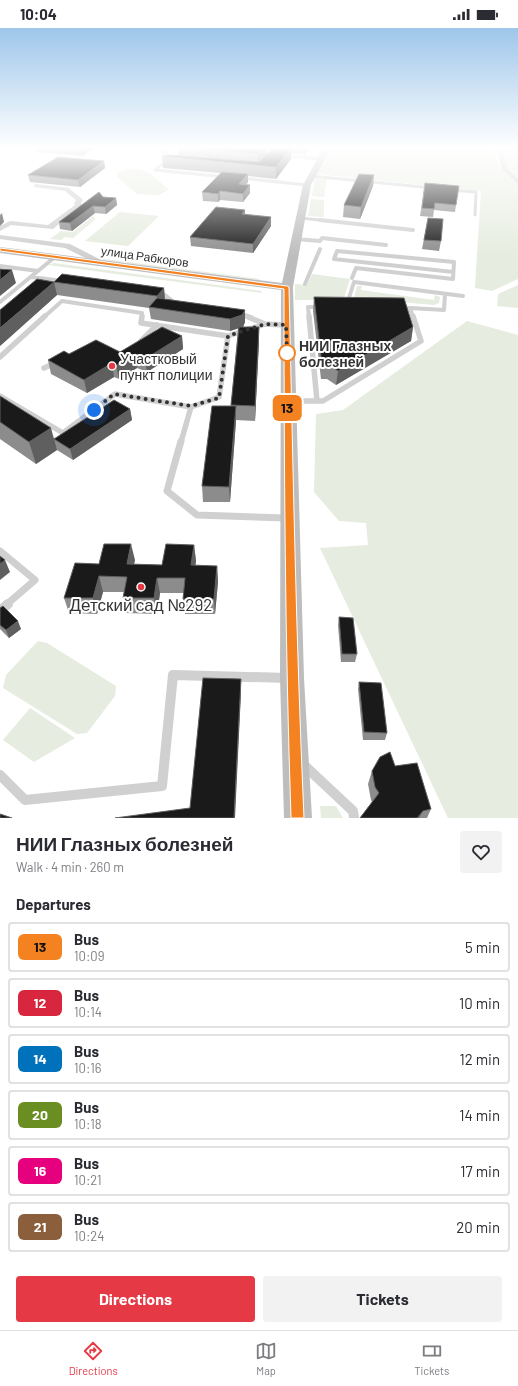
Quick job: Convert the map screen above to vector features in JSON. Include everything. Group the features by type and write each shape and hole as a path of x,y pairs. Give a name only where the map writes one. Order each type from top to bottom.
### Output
{"street":[{"path":"298,818 292,678 286,325 296,286 295,239 308,184"},
{"path":"0,230 10,223 50,226 79,205 77,203 80,200 67,189 36,186"},
{"path":"0,237 67,246 105,264"},
{"name":"улица Рабкоров","path":"0,250 105,264 296,286"}],"lane":[{"path":"371,184 437,188"},
{"path":"445,189 476,192 475,215"},
{"path":"300,218 413,230"},
{"path":"295,239 320,241 322,238 386,245"},
{"path":"296,286 320,249"},
{"path":"352,278 356,268 453,279 454,262 337,251 334,260 453,272"},
{"path":"0,302 55,257"},
{"path":"0,266 38,271"},
{"path":"31,277 70,282"},
{"path":"348,307 347,303 354,282 463,296"},
{"path":"149,293 165,295 178,306"},
{"path":"394,308 444,310 445,294"},
{"path":"0,357 62,301 142,314 141,323 228,336 265,324 286,325"},
{"path":"317,401 308,307 326,307"},
{"path":"341,307 356,307"},
{"path":"287,401 323,401 421,341 410,308"},
{"path":"230,313 251,317 265,324"},
{"path":"136,343 143,340 157,325"},
{"path":"0,396 63,433 114,394 191,406 219,398 228,336"},
{"path":"44,368 58,362"},
{"path":"191,406 167,491 197,515 289,518"},
{"path":"0,551 35,580 0,611"},
{"path":"0,775 25,800 162,786 174,675 292,678"},
{"path":"295,757 352,811 354,818"}],"shaded area":[{"path":"125,184 162,184 168,190 159,195 137,194"},
{"path":"314,184 326,184 324,197 312,196"},
{"path":"412,184 518,184 518,279 492,291 475,288 481,191"},
{"path":"311,199 324,200 324,217 308,216"},
{"path":"120,212 159,216 128,246 85,241"},
{"path":"93,216 96,219 73,238 65,237 61,240 50,239 61,231 73,232"},
{"path":"104,259 260,279 102,260"},
{"path":"54,263 261,291 262,293 48,265"},
{"path":"312,274 350,279 344,298 338,300 295,300 295,284 307,285"},
{"path":"518,285 518,308 497,306 498,294"},
{"path":"357,286 362,286 361,290 434,300 435,295 440,297 439,303 434,305 354,298"},
{"path":"467,321 518,335 518,818 448,818 320,548 368,545 366,523 339,521 314,492 316,414 343,410"},
{"path":"38,641 47,643 116,686 115,696 87,733 77,734 3,688 6,675"},
{"path":"30,708 75,738 34,762 3,740"},
{"path":"320,806 336,806 343,818 321,818"}],"building":[{"path":"210,184 250,185 243,194 220,191 218,194 202,192"},
{"path":"354,184 370,184 361,207 344,205"},
{"path":"425,184 459,186 456,205 435,203 434,209 422,208"},
{"path":"99,192 103,197 116,198 105,207 93,206 70,223 59,222"},
{"path":"216,207 245,210 242,214 271,217 253,244 190,237"},
{"path":"428,218 443,219 441,241 424,240"},
{"path":"0,269 12,270 0,280"},
{"path":"62,274 164,288 157,296 54,282"},
{"path":"37,279 54,282 0,328 0,310"},
{"path":"314,297 404,298 413,327 338,371 329,364 322,364"},
{"path":"157,298 245,310 242,315 230,319 149,307"},
{"path":"162,327 182,336 145,359 135,354 116,366 112,363 84,380 48,360 64,351 69,354 96,340 120,352"},
{"path":"239,327 259,327 255,406 231,405"},
{"path":"0,396 51,428 29,442 0,422"},
{"path":"114,400 130,409 70,449 54,439"},
{"path":"212,406 236,406 229,487 202,486"},
{"path":"104,544 131,544 127,564 162,565 166,544 194,545 191,565 217,566 214,599 183,599 185,578 157,578 154,598 123,598 127,577 99,576 93,598 64,598 75,563 99,564"},
{"path":"0,556 5,560 0,564"},
{"path":"3,606 18,621 6,630 0,625 0,608"},
{"path":"339,617 353,618 357,654 342,654"},
{"path":"203,678 241,679 234,818 115,818 190,808"},
{"path":"359,682 381,683 387,733 364,732"},
{"path":"390,752 395,766 417,763 431,809 423,811 417,818 360,818 379,793 375,787 372,771 380,757"},
{"path":"0,814 12,818 0,818"}],"bus line":[{"name":"13","path":"0,250 287,287 286,325 292,678 297,818"}],"place":[{"name":"НИИ Глазных болезней","path":"287,353"},
{"name":"Участковый пункт полиции","path":"112,366"},
{"name":"Детский сад №292","path":"141,587"}],"route":[{"path":"94,410 114,394 191,406 219,398 228,336 265,324 286,325 287,353"}]}
